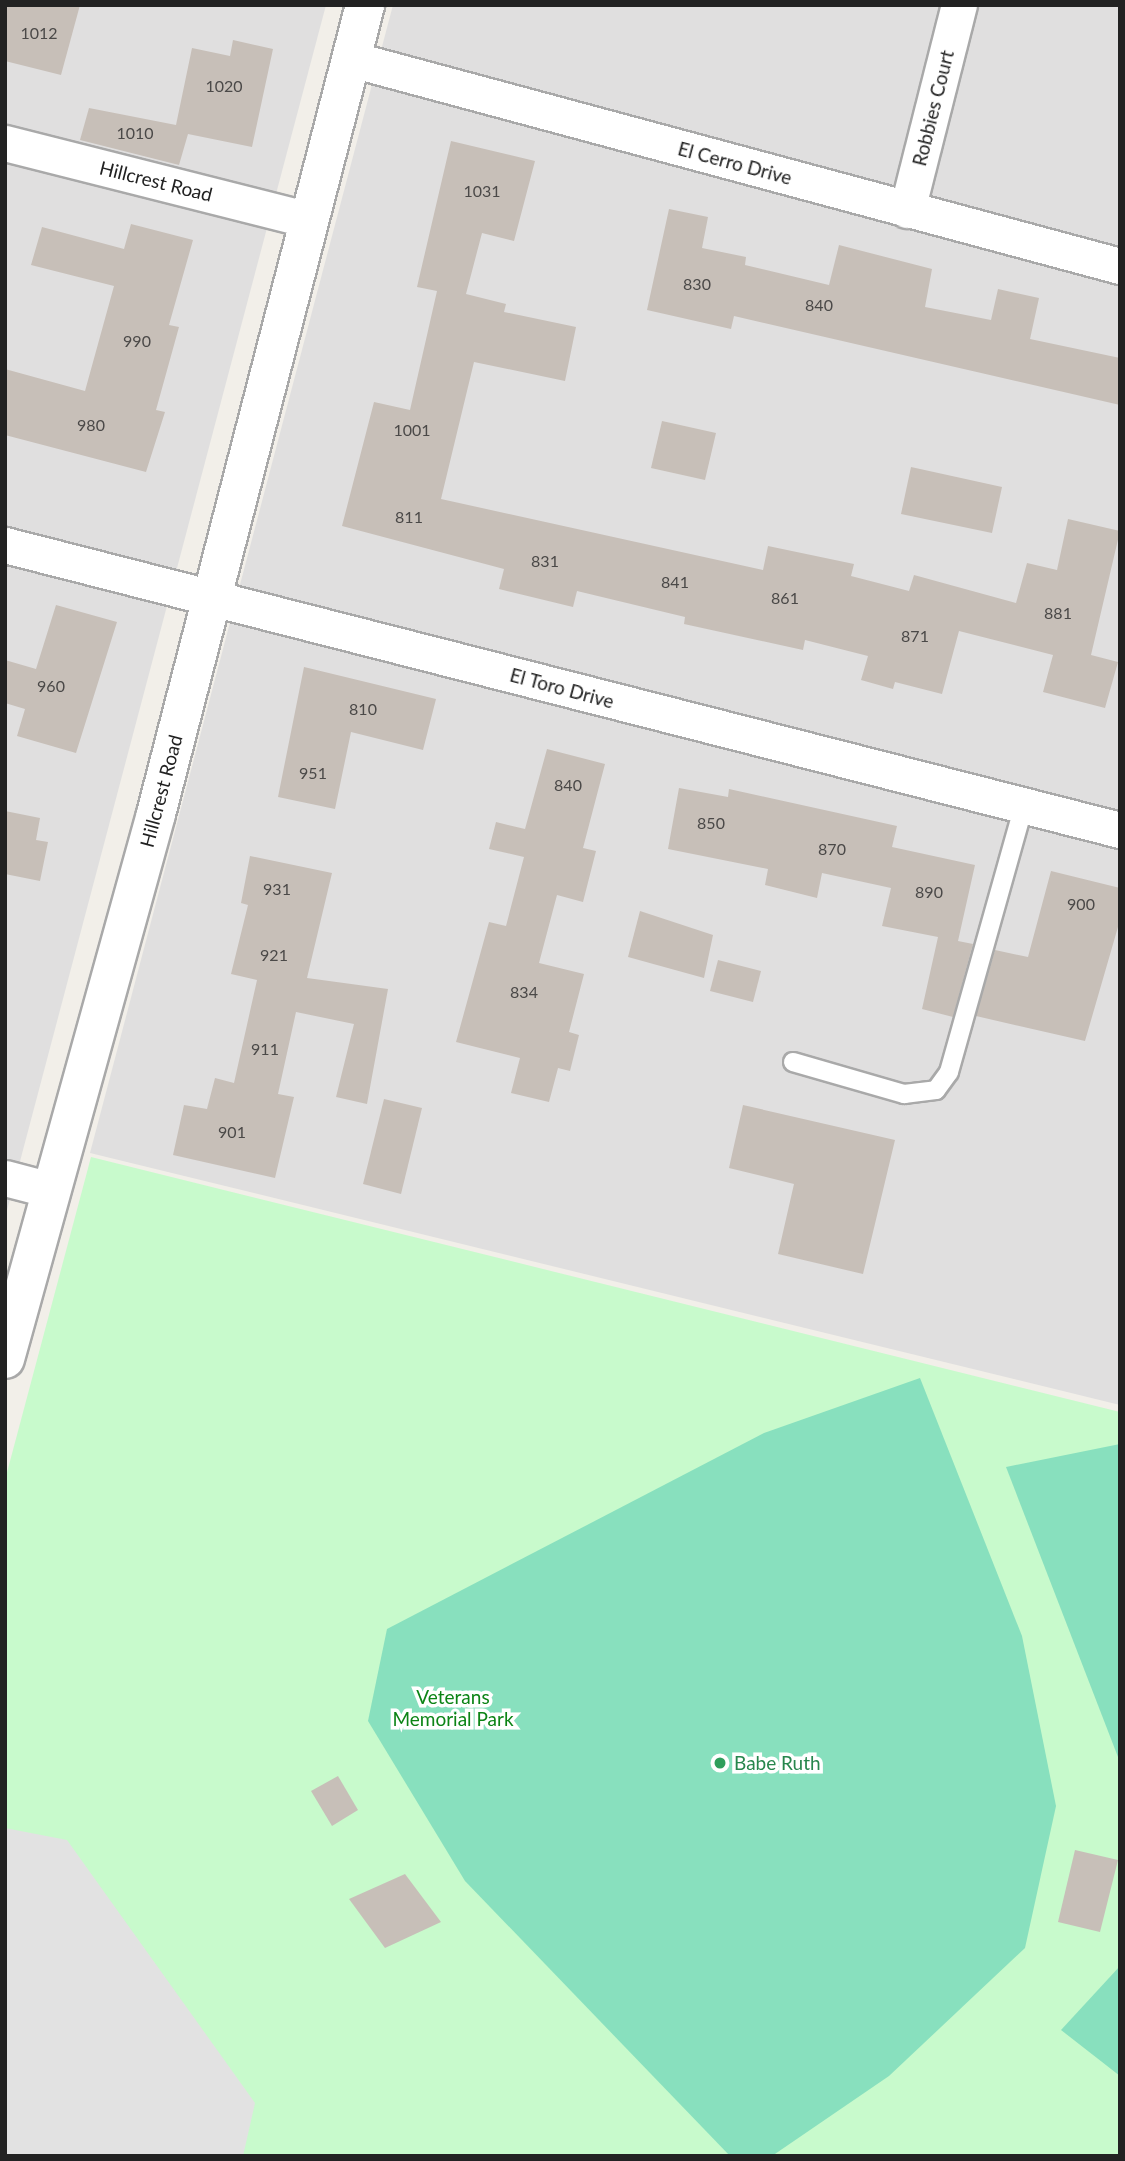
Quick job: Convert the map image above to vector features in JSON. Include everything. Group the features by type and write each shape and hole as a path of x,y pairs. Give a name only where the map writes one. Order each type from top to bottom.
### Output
{"street":[{"name":"Hillcrest Road","path":"5,1359 211,599 306,219 365,5"},
{"name":"Robbies Court","path":"907,210 959,5"},
{"name":"El Cerro Drive","path":"351,59 1120,266"},
{"name":"Hillcrest Road","path":"5,143 306,219"},
{"name":"El Toro Drive","path":"5,545 1120,830"},
{"path":"5,1178 51,1190"}],"lane":[{"path":"793,1062 904,1094 936,1090 949,1072 1024,806"}],"shaded area":[{"path":"5,5 326,5 5,1218"},
{"path":"393,5 1120,5 1120,1405 90,1153"},
{"path":"5,1828 67,1840 255,2103 243,2156 5,2156"}],"green space":[{"name":"Veterans Memorial Park","path":"91,1157 1120,1412 1120,2156 5,2156 5,1480"},
{"name":"Babe Ruth","path":"920,1378 1022,1636 1056,1806 1025,1948 889,2076 772,2156 730,2156 465,1881 368,1721 387,1629 764,1433"},
{"path":"1120,1444 1120,1757 1118,1757 1006,1467"},
{"path":"1120,1966 1120,2076 1061,2030"}],"building":[{"path":"5,5 80,5 61,75 5,61"},
{"path":"233,40 273,49 252,147 188,134 179,165 80,140 89,108 176,125 192,48 230,56"},
{"path":"451,141 535,161 514,241 482,233 466,294 506,304 504,312 576,327 565,381 474,362 441,499 763,570 768,546 854,564 851,576 909,591 914,575 1016,603 1027,563 1057,570 1068,519 1120,531 1091,655 1118,662 1105,708 1043,692 1053,655 959,631 942,694 895,682 893,689 861,680 868,656 805,640 803,650 684,624 685,617 577,591 573,607 499,589 504,569 342,526 374,402 410,410 437,291 417,287"},
{"path":"669,209 708,217 702,248 746,257 745,265 829,285 839,245 932,269 925,307 991,320 998,289 1039,298 1030,339 1120,358 1120,405 734,316 731,329 647,310"},
{"path":"131,224 193,240 169,325 179,327 156,410 165,412 146,472 5,435 5,369 85,391 114,286 31,265 42,227 124,249"},
{"path":"662,421 716,433 705,480 651,468"},
{"path":"911,467 1002,487 992,533 901,514"},
{"path":"56,605 117,622 76,753 17,736 25,709 5,703 5,660 36,669"},
{"path":"304,667 436,699 423,750 351,732 335,809 278,797"},
{"path":"547,749 605,764 583,848 596,851 583,902 557,895 539,963 584,974 569,1032 579,1035 570,1071 558,1068 549,1102 511,1093 520,1058 456,1042 489,922 506,926 524,857 489,849 496,822 525,829"},
{"path":"679,788 728,797 729,789 897,826 892,847 975,865 958,941 973,944 953,1017 922,1009 938,937 882,926 891,888 822,873 817,898 765,885 768,869 668,849"},
{"path":"5,811 40,818 36,840 48,842 40,881 5,874"},
{"path":"250,856 332,873 307,978 388,989 367,1104 336,1097 354,1024 296,1012 278,1094 294,1097 275,1178 173,1155 184,1105 207,1109 215,1078 234,1083 257,980 231,974 248,905 241,903"},
{"path":"1051,871 1120,888 1120,920 1085,1041 976,1016 995,950 1028,957"},
{"path":"640,911 713,935 704,978 628,957"},
{"path":"718,960 761,971 753,1002 710,991"},
{"path":"384,1099 422,1108 401,1194 363,1184"},
{"path":"743,1105 895,1140 863,1274 778,1254 794,1184 729,1168"},
{"path":"338,1776 358,1810 332,1826 311,1791"},
{"path":"1075,1850 1118,1860 1100,1932 1058,1922"},
{"path":"405,1874 441,1922 385,1948 349,1899"}],"place":[{"name":"Babe Ruth","path":"720,1763"}]}
